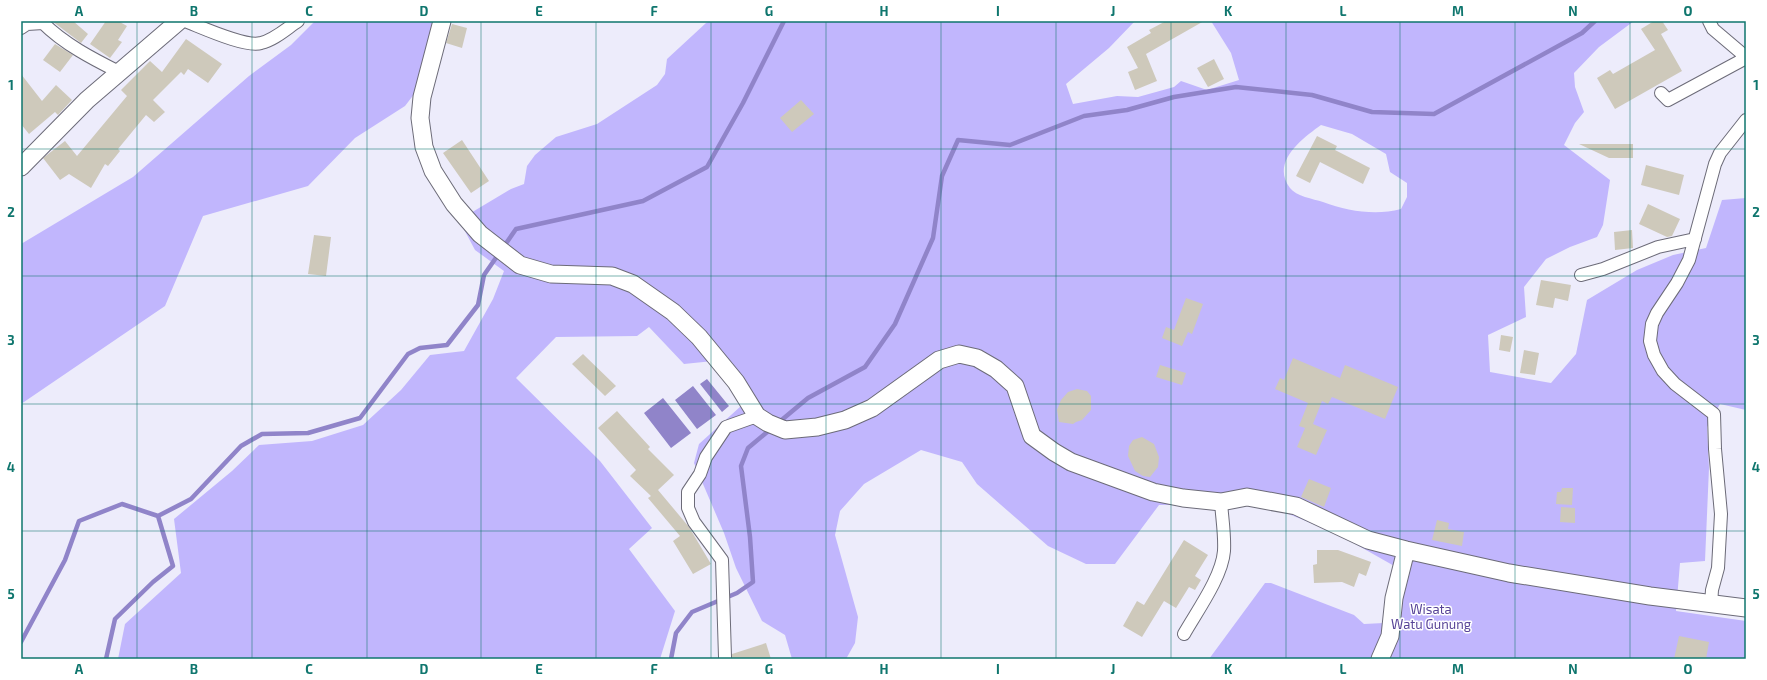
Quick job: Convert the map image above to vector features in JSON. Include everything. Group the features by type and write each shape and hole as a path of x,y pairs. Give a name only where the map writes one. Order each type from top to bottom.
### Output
{"street":[{"path":"21,167 87,100 157,42 179,21"},
{"path":"185,21 243,42 260,44 271,39 298,21"},
{"path":"442,21 422,97 420,118 424,147 433,171 454,204 480,234 520,265 551,274 612,276 633,284 673,312 698,338 736,382 763,420 785,430 817,427 845,420 872,408 939,360 959,354 977,358 996,369 1015,386 1032,436 1071,462 1153,492 1183,498 1221,502 1247,497 1296,506 1368,540 1406,550 1509,573 1746,608"},
{"path":"1662,93 1668,100 1746,58 1713,29 1709,21"},
{"path":"21,28 27,24 43,23 50,30 95,60 119,72"},
{"path":"1711,604 1712,590 1718,568 1721,514 1715,449 1714,414 1675,384 1663,371 1654,355 1650,341 1652,324 1656,313 1677,283 1689,260 1714,164 1720,153 1746,120"},
{"path":"1581,276 1603,269 1658,246 1695,239"},
{"path":"725,657 722,560 694,522 688,508 688,492 700,474 706,457 726,427 763,420"},
{"path":"1184,634 1212,585 1221,564 1224,551 1221,502"},
{"path":"1380,659 1390,636 1394,598 1406,550"}],"green space":[{"path":"315,21 435,21 428,76 405,106 355,138 308,186 203,216 165,306 21,404 21,244 133,177 249,76 291,45"},
{"name":"Wisata Watu Gunung","path":"711,21 1135,21 1109,48 1066,84 1073,104 1117,96 1138,97 1174,87 1181,81 1207,90 1239,80 1231,53 1211,21 1634,21 1599,47 1574,73 1575,87 1584,112 1575,123 1564,145 1610,180 1603,225 1597,237 1570,247 1546,259 1524,287 1526,317 1488,335 1490,372 1551,383 1576,354 1587,300 1637,270 1673,255 1706,248 1722,200 1746,198 1746,410 1720,404 1707,427 1709,468 1705,561 1680,563 1676,611 1746,621 1746,659 1209,659 1265,583 1271,583 1354,615 1364,624 1384,623 1396,567 1336,533 1266,505 1159,505 1115,564 1086,564 1048,546 977,484 962,462 921,450 864,484 840,511 835,535 858,617 855,643 846,659 792,659 785,635 762,621 736,568 724,533 694,463 699,444 741,406 713,361 684,364 649,327 637,336 556,337 516,378 600,461 652,528 629,549 675,611 660,659 118,659 125,624 181,573 174,519 232,471 259,445 312,441 363,425 401,390 430,355 464,351 493,299 504,271 475,250 459,220 511,189 524,184 527,166 535,155 556,137 597,124 657,85 665,74 667,59 706,23","holes":["1321,125 1352,134 1386,154 1390,172 1407,183 1407,197 1401,209 1381,212 1362,212 1342,208 1305,197 1296,193 1290,188 1285,178 1284,169 1286,160 1291,152 1306,137"]}],"shaded area":[{"path":"707,379 729,406 722,412 700,384"},
{"path":"693,386 716,415 697,429 675,400"},
{"path":"663,398 691,433 671,448 644,413"}],"building":[{"path":"52,21 73,21 88,34 81,43"},
{"path":"106,21 118,21 127,26 118,40 122,42 110,58 90,44"},
{"path":"1166,21 1204,21 1146,54 1157,81 1135,90 1128,72 1138,68 1127,47 1151,33 1149,30"},
{"path":"1654,21 1662,21 1668,30 1661,34 1682,71 1615,109 1597,78 1610,70 1613,74 1655,50 1641,29"},
{"path":"452,24 467,28 462,48 446,43"},
{"path":"186,39 222,64 208,83 188,69 184,75 181,72 153,100 165,112 154,122 146,115 118,149 120,151 108,166 105,164 91,188 69,174 60,180 43,158 65,141 77,156 127,96 121,90 150,61 162,72"},
{"path":"55,44 73,55 60,72 43,60"},
{"path":"1214,59 1224,79 1208,87 1197,68"},
{"path":"21,74 42,101 56,85 72,100 58,115 55,112 29,134 21,124"},
{"path":"801,100 814,114 792,132 780,118"},
{"path":"1317,136 1337,146 1335,150 1370,168 1363,184 1320,162 1310,183 1296,176"},
{"path":"462,140 489,181 471,193 443,153"},
{"path":"1579,144 1633,144 1633,158 1609,158"},
{"path":"1646,165 1684,175 1679,195 1641,185"},
{"path":"1648,204 1680,219 1672,236 1667,237 1639,224"},
{"path":"1632,230 1633,248 1615,250 1614,232"},
{"path":"314,235 331,237 326,276 308,274"},
{"path":"1541,280 1571,285 1568,301 1555,298 1553,308 1536,305"},
{"path":"1186,298 1203,304 1192,334 1188,332 1182,346 1162,338 1166,327 1174,330"},
{"path":"1501,335 1513,337 1510,352 1499,350"},
{"path":"1524,350 1539,353 1535,375 1520,373"},
{"path":"583,354 616,386 605,396 572,364"},
{"path":"1293,358 1340,378 1345,365 1398,387 1385,419 1332,397 1328,404 1322,401 1313,424 1327,430 1316,455 1297,447 1305,428 1299,426 1308,403 1275,389 1280,378 1284,380"},
{"path":"1160,365 1186,373 1182,385 1156,377"},
{"path":"1077,389 1087,391 1091,396 1091,410 1082,420 1073,424 1059,422 1057,410 1061,400 1068,392"},
{"path":"617,411 650,447 648,449 674,475 658,490 689,527 711,564 693,574 673,541 680,536 648,498 651,496 630,476 636,470 598,428"},
{"path":"1142,437 1154,444 1159,457 1158,467 1150,477 1143,476 1135,471 1128,456 1129,446 1133,440"},
{"path":"1309,479 1331,488 1324,507 1301,497"},
{"path":"1562,488 1573,488 1572,505 1556,504 1557,492 1561,492"},
{"path":"1561,507 1575,508 1575,523 1560,522"},
{"path":"1437,520 1449,523 1448,529 1464,532 1462,546 1432,540"},
{"path":"1184,540 1208,555 1195,576 1201,580 1195,590 1189,587 1176,608 1164,601 1142,637 1123,626 1137,601 1144,605"},
{"path":"1317,550 1338,550 1371,562 1366,576 1359,573 1354,587 1342,582 1314,583 1313,565 1317,564"},
{"path":"1679,636 1709,642 1706,659 1674,659"},
{"path":"766,643 771,659 732,659 732,654"}],"waterway":[{"path":"21,642 65,560 79,521 122,504 158,516 191,499 241,446 262,434 308,433 360,418 408,354 420,348 447,345 478,305 484,275 516,229 643,201 707,167 743,103 784,21"},
{"path":"778,423 808,398 865,367 895,324 933,238 942,176 958,140 1010,145 1084,116 1127,110 1174,97 1236,87 1312,95 1372,112 1434,114 1582,33 1595,21"},
{"path":"671,659 676,633 692,612 737,593 753,582 750,537 741,466 748,448 772,428"},
{"path":"106,659 115,619 153,582 173,566 158,516"}]}
